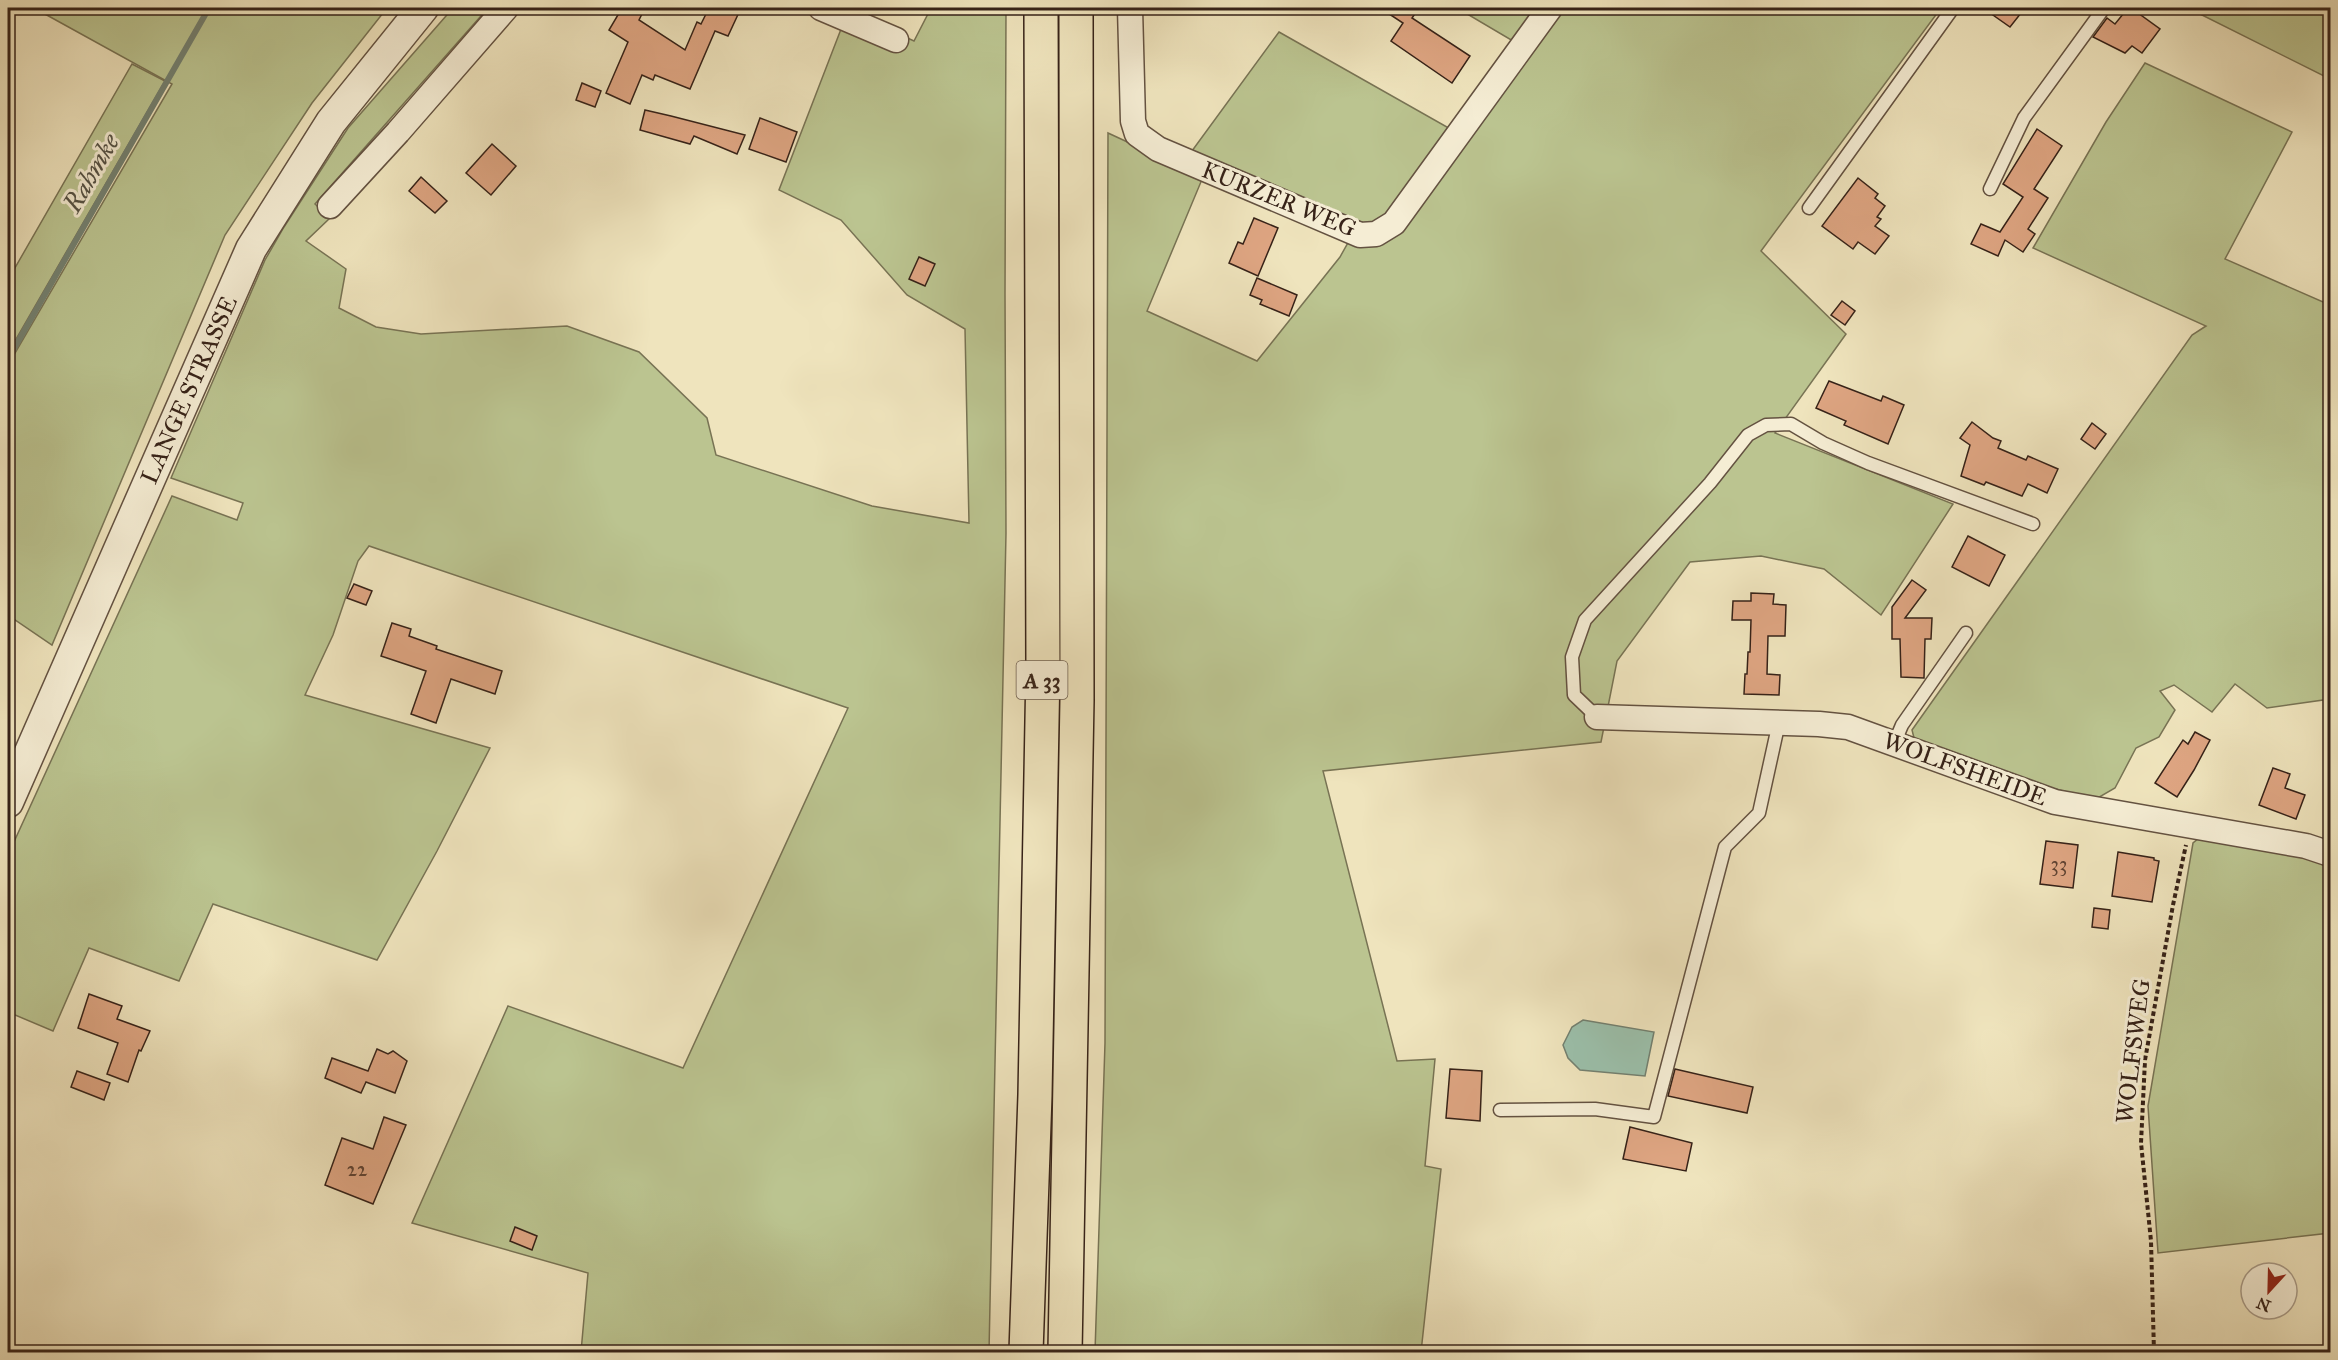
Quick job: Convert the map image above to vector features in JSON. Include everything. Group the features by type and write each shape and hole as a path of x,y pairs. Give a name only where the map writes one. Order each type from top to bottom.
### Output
{"highway":[{"name":"A 33","path":"1026,1353 1035,1095 1042,668 1041,8"},
{"name":"A 33","path":"1065,1353 1077,700 1076,8"}],"street":[{"name":"LANGE STRASSE","path":"8,802 251,249 331,122 423,8"},
{"path":"330,206 506,8"},
{"path":"821,8 896,40"},
{"name":"KURZER WEG","path":"1130,8 1133,121 1137,134 1158,149 1360,235 1376,234 1394,223 1551,8"},
{"name":"WOLFSHEIDE","path":"1597,717 1779,722 1848,727 2055,802 2306,846 2331,854"}],"lane":[{"path":"1809,208 1953,8"},
{"path":"1990,189 2024,118 2104,8"},
{"path":"1597,717 1575,695 1572,657 1585,620 1710,483 1748,435 1766,425 1791,424 1824,443 1868,463 2033,524"},
{"path":"1894,744 1902,725 1966,633"},
{"path":"1500,1110 1595,1109 1654,1117 1725,847 1759,813 1779,722"}],"path":[{"name":"WOLFSWEG","path":"2154,1353 2151,1241 2141,1143 2145,1060 2173,905 2190,827"}],"shaded area":[{"path":"34,8 387,8 312,103 225,235 52,645 8,615 8,365 172,84"},
{"path":"453,8 488,8 315,204 330,218 306,241 346,269 339,308 376,327 421,334 567,326 639,352 707,418 716,455 872,506 969,523 965,329 907,295 841,220 779,190 848,11 914,41 931,8 1006,8 1006,533 989,1352 581,1352 588,1273 412,1223 508,1006 683,1068 848,708 369,546 358,561 333,635 305,695 490,748 377,960 213,904 179,981 89,948 53,1031 8,1012 8,855 172,496 237,520 243,503 171,478 265,260 348,128"},
{"path":"1457,8 1544,8 1518,44"},
{"path":"1565,8 1941,8 1761,251 1846,334 1775,433 1953,504 1881,615 1824,569 1761,556 1690,562 1617,661 1601,742 1323,771 1397,1061 1435,1059 1425,1166 1441,1169 1421,1352 1095,1352 1105,1043 1108,133 1203,177 1147,311 1257,361 1340,257 1349,241 1398,232"},
{"path":"2188,8 2330,8 2330,68 2326,77"},
{"path":"1279,32 1454,131 1394,212 1364,228 1189,155"},
{"path":"2145,63 2292,132 2225,259 2330,305 2330,699 2267,708 2235,684 2212,712 2174,685 2160,691 2175,710 2159,737 2136,748 2115,788 2096,799 2035,784 1915,742 1912,730 2192,335 2206,326 2033,248 2106,122"},
{"path":"132,64 165,81 8,353 8,280"},
{"path":"2204,834 2330,860 2330,1233 2158,1253 2148,1106 2193,843"},
{"path":"1583,1020 1654,1032 1645,1076 1580,1070 1568,1058 1563,1045 1572,1027"}],"building":[{"path":"622,8 645,8 639,20 685,50 697,22 701,24 709,8 741,8 728,36 715,31 690,89 655,75 653,80 642,75 630,104 606,93 628,42 609,30"},
{"path":"1380,8 1419,8 1412,18 1470,56 1452,83 1391,41 1403,23"},
{"path":"1983,8 2025,8 2010,27"},
{"path":"2128,8 2160,29 2142,53 2132,46 2125,53 2093,37 2107,18 2115,24"},
{"path":"582,83 601,91 595,107 576,100"},
{"path":"645,110 745,135 737,154 694,136 690,144 640,130"},
{"path":"760,118 797,132 786,162 749,149"},
{"path":"2037,129 2062,146 2034,189 2048,198 2028,229 2035,234 2023,252 2005,240 1998,256 1971,244 1981,224 2000,232 2023,197 2003,184"},
{"path":"492,144 516,166 491,195 466,173"},
{"path":"421,177 447,201 435,213 409,191"},
{"path":"1858,178 1878,194 1875,198 1885,206 1877,217 1881,219 1875,226 1889,236 1875,254 1858,242 1853,249 1822,226"},
{"path":"1254,218 1278,228 1258,276 1229,263 1238,242 1243,244"},
{"path":"919,257 935,264 925,286 909,279"},
{"path":"1257,278 1297,295 1289,316 1260,304 1262,300 1250,295"},
{"path":"1842,301 1855,311 1845,325 1831,315"},
{"path":"1829,381 1881,401 1883,396 1904,405 1888,444 1844,425 1846,421 1816,408"},
{"path":"1972,422 1993,438 2001,441 1998,448 2026,460 2028,456 2058,469 2047,493 2028,484 2022,496 1986,482 1984,485 1961,476 1970,445 1960,438"},
{"path":"2092,423 2106,434 2095,449 2081,439"},
{"path":"1968,536 2005,555 1989,586 1952,567"},
{"path":"1912,580 1926,590 1905,618 1932,618 1931,639 1925,639 1924,678 1901,677 1900,639 1892,639 1892,607"},
{"path":"354,584 372,591 366,605 347,598"},
{"path":"1751,593 1774,594 1773,604 1786,605 1785,636 1768,636 1767,674 1780,675 1779,695 1744,694 1748,652 1750,652 1751,620 1732,620 1733,601 1751,601"},
{"path":"392,623 411,629 409,636 437,646 436,649 502,671 495,694 451,679 436,723 411,714 426,671 381,656"},
{"path":"2195,732 2210,740 2177,797 2155,783 2183,740 2188,744"},
{"path":"2273,768 2290,774 2285,788 2305,795 2296,819 2259,805"},
{"path":"2046,841 2078,845 2073,888 2040,884"},
{"path":"2118,852 2154,858 2159,861 2152,902 2112,896"},
{"path":"2094,908 2110,910 2108,929 2092,927"},
{"path":"89,994 122,1006 117,1019 150,1031 141,1051 139,1050 128,1082 107,1074 118,1043 78,1028"},
{"path":"377,1049 388,1054 393,1051 407,1061 395,1093 366,1082 361,1093 325,1078 332,1058 368,1071"},
{"path":"1450,1069 1482,1071 1480,1121 1446,1118"},
{"path":"1675,1069 1753,1087 1747,1113 1668,1096"},
{"path":"77,1071 110,1083 104,1100 71,1087"},
{"path":"384,1117 406,1125 373,1204 325,1185 342,1138 373,1149"},
{"path":"1630,1127 1692,1143 1686,1171 1623,1159"},
{"path":"515,1227 537,1236 532,1250 510,1241"}],"waterway":[{"name":"Rahmke","path":"8,359 209,8"}]}
